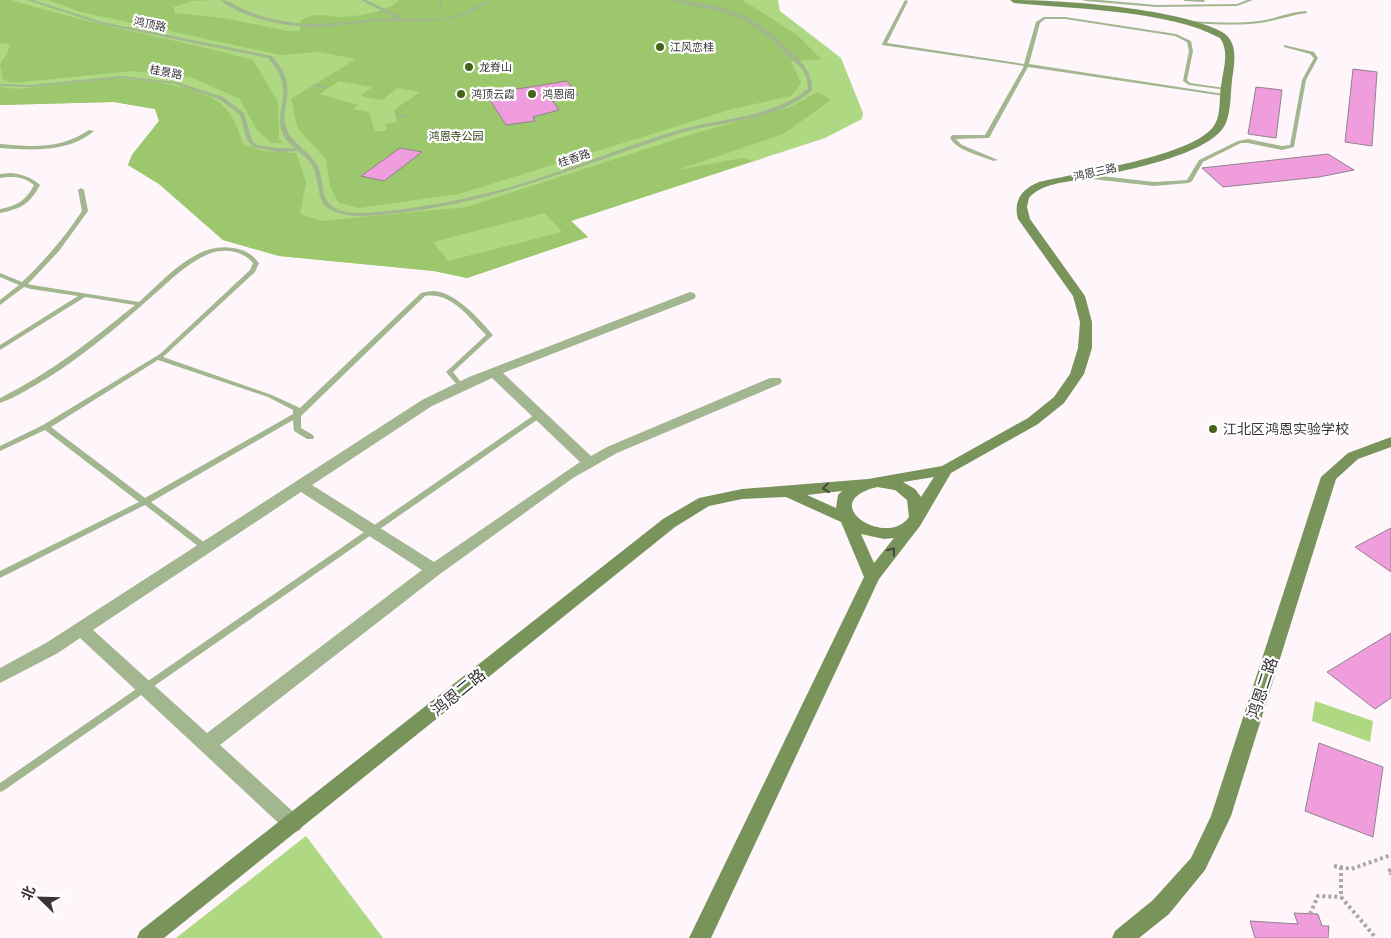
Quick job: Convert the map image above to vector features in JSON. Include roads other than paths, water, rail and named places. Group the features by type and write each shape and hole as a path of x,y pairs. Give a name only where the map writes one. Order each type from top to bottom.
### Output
{"street":[{"name":"鸿恩三路","path":"946,470 1033,421 1059,400 1076,374 1085,348 1086,322 1079,296 1024,219 1020,209 1022,198 1029,190 1043,184 1184,151 1207,140 1220,126 1230,52 1223,37 1206,27 1165,17 1047,2 1014,0"},
{"path":"0,676 52,648 427,403 494,372 690,296"},
{"path":"494,372 590,462"},
{"path":"207,744 434,570 568,474 612,450 775,381"},
{"name":"鸿恩二路","path":"1122,938 1161,906 1198,864 1221,816 1329,476 1353,456 1391,442"},
{"name":"鸿恩二路","path":"148,938 669,523 704,502 742,494 787,492 871,483 946,470"},
{"path":"700,938 872,577 917,519 919,511 946,470"},
{"path":"872,577 843,511 842,502 847,492 871,483 902,488 912,494 918,503 919,511"},
{"path":"301,485 434,570"},
{"path":"787,492 848,519 866,531 879,533 897,532 912,526"},
{"path":"81,629 293,824"}],"lane":[{"name":"鸿顶路","path":"28,0 101,23 270,57"},
{"path":"222,0 254,15 297,25 316,26 396,19 433,21 453,18 471,12 488,0"},
{"path":"363,0 396,16 396,19"},
{"name":"桂香路","path":"270,57 282,72 286,82 283,123 286,134 314,163 324,200 329,207 353,213 407,210 478,199 610,157 678,132 794,103 810,90 811,82 804,68 744,17 723,10 670,0"},
{"path":"1086,0 1156,6 1237,4 1251,0"},
{"path":"1185,0 1241,0"},
{"path":"906,1 884,44 1026,66 1224,92"},
{"path":"1184,22 1236,24 1262,22 1292,12 1305,12"},
{"path":"995,160 960,146 953,138 988,137 1026,66 1038,22 1044,18 1065,18 1164,33 1189,41 1191,50 1185,80 1189,84 1224,92"},
{"path":"1081,176 1171,184 1189,181 1201,161 1240,142 1248,141 1282,148 1292,146 1304,80 1316,58 1312,53 1286,46"},
{"name":"桂景路","path":"0,85 30,86 121,76 176,83 221,98 242,114 250,140 255,146 278,150 299,149"},
{"path":"0,146 36,148 63,145 80,139 91,131"},
{"path":"0,176 14,174 27,176 37,184 31,198 12,209 0,211"},
{"path":"0,303 25,285 69,235 85,211 81,190"},
{"path":"0,401 16,394 89,346 188,263 208,252 234,249 251,255 256,263 253,271 158,358 46,427 0,449"},
{"path":"0,275 25,285 140,304"},
{"path":"0,575 145,502 297,415 408,306 423,294 431,292 450,297 490,335 450,372 461,386"},
{"path":"0,348 84,295"},
{"path":"158,358 270,396 297,409 297,429 310,437"},
{"path":"0,788 540,415"},
{"path":"46,427 206,548"}],"place":[{"name":"江风恋桂","path":"660,47"},
{"name":"龙脊山","path":"469,67"},
{"name":"鸿顶云霞","path":"461,94"},
{"name":"鸿恩阁","path":"532,94"},
{"name":"江北区鸿恩实验学校","path":"1213,429"}],"park label":[{"name":"鸿恩寺公园","path":"456,136"}]}
